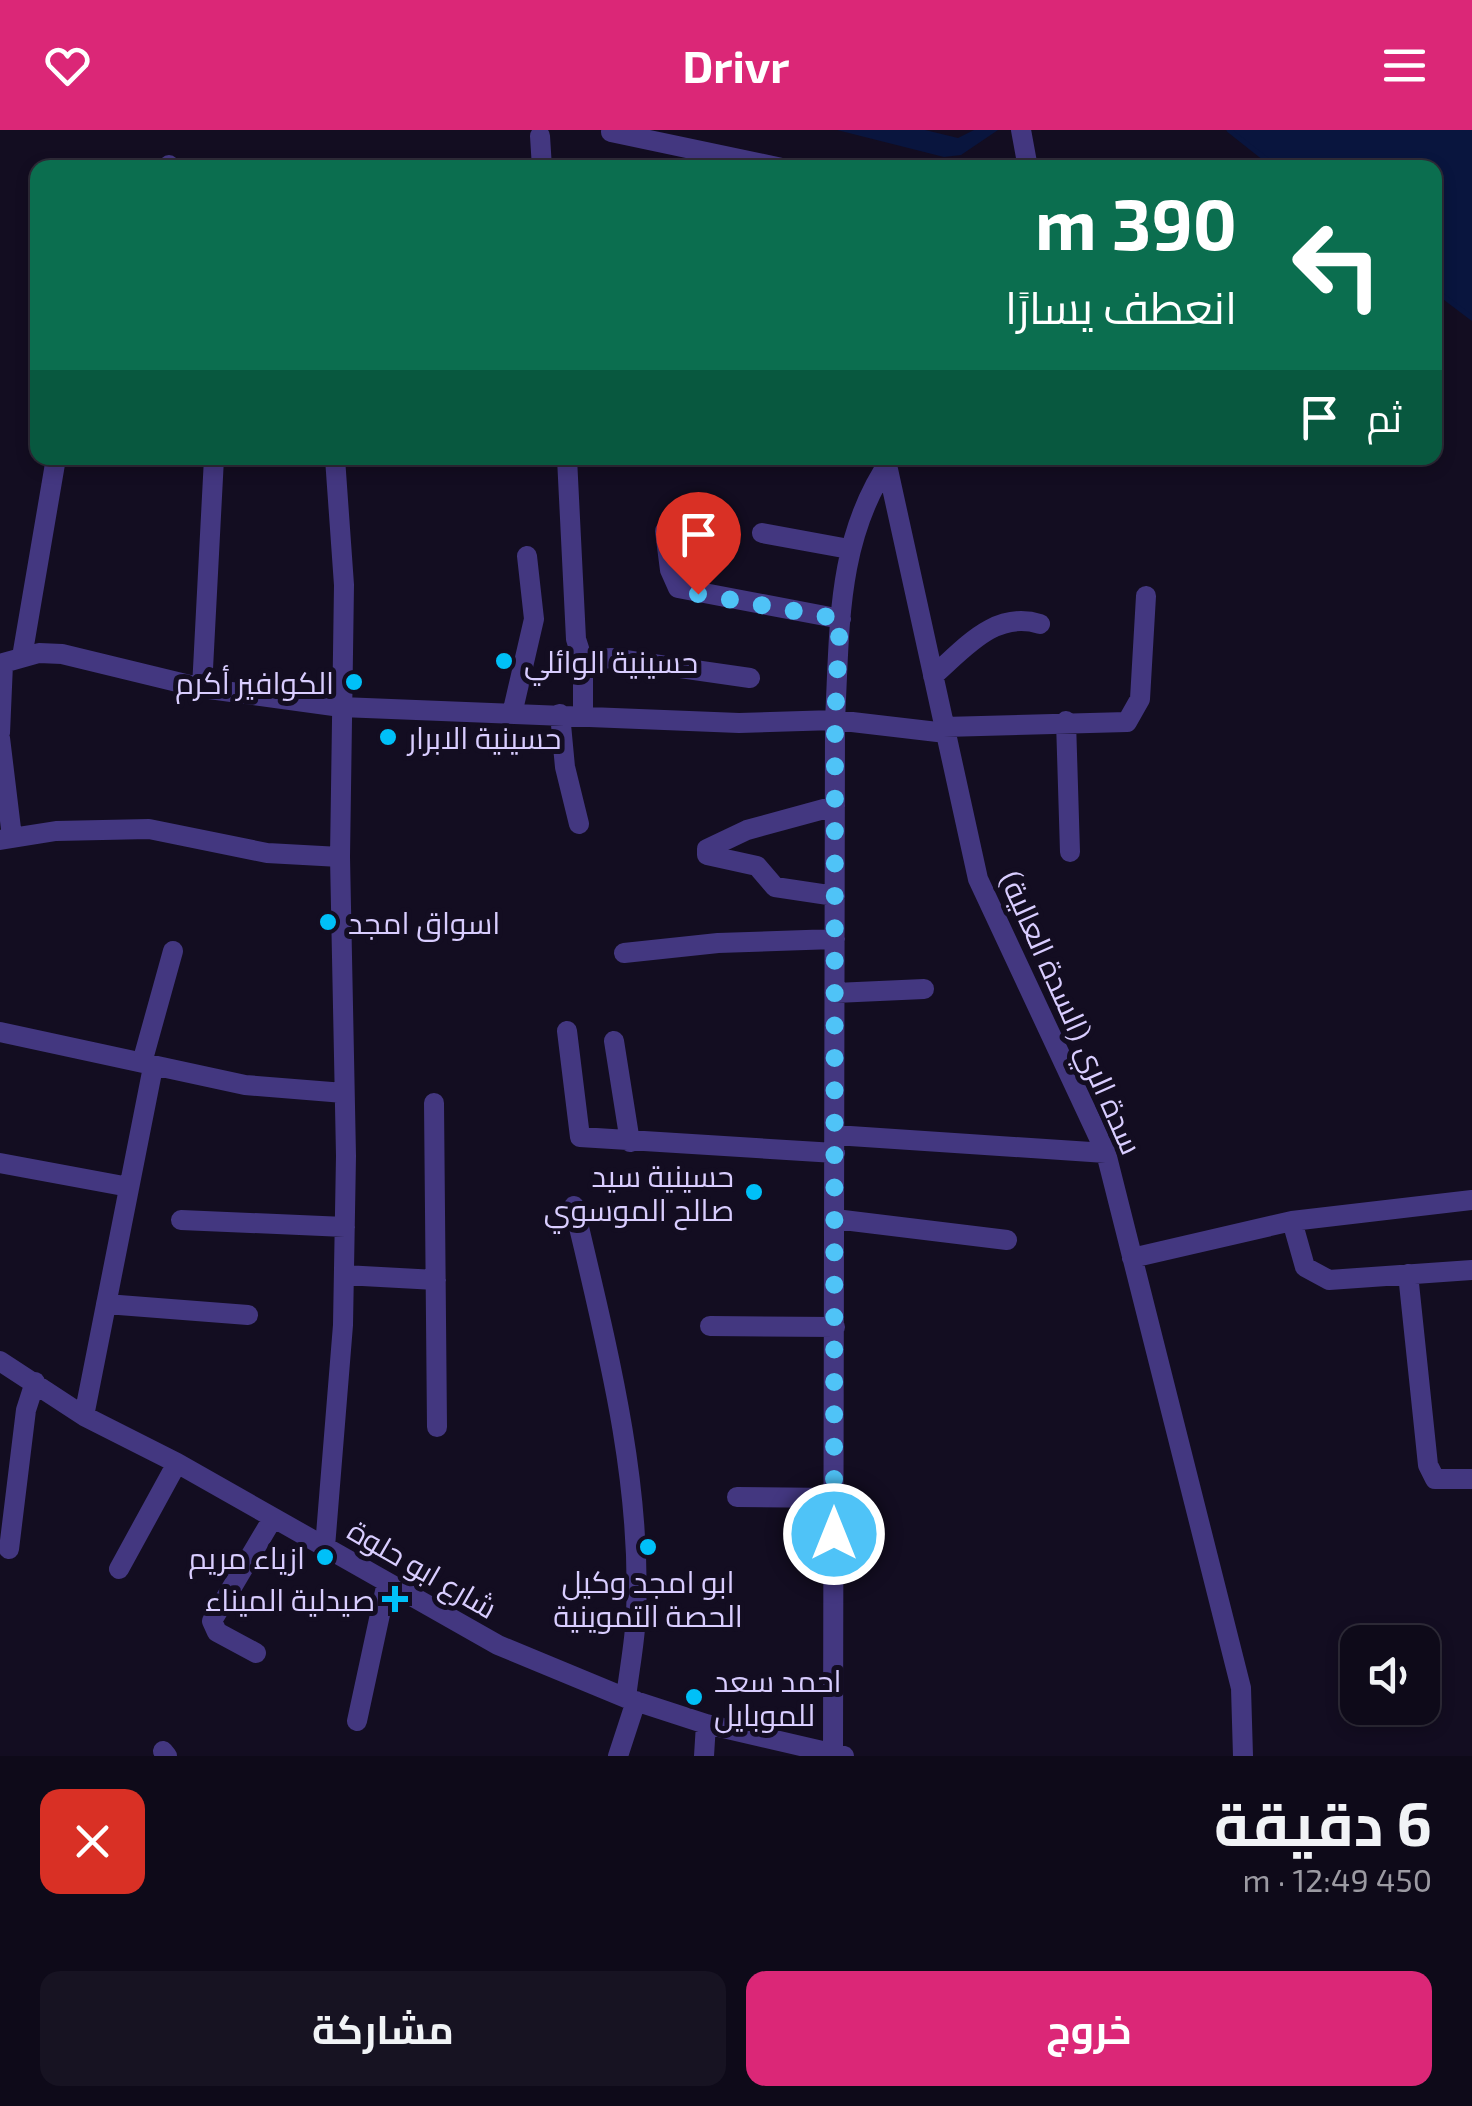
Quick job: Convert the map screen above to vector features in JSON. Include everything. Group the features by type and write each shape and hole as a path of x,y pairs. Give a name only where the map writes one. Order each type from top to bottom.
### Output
{"street":[{"path":"1021,130 1027,160"},
{"path":"611,132 744,160"},
{"path":"540,136 542,160"},
{"path":"54,465 8,662 0,735 6,838 56,830 149,829 267,853 340,857"},
{"path":"202,688 214,465"},
{"path":"325,1547 345,1228 340,857 344,585 335,465"},
{"path":"568,465 576,639 583,661 583,714"},
{"path":"838,1755 834,1498 835,720 840,619 849,550 861,513 888,465"},
{"name":"سدة الري (السدة العالية)","path":"891,465 978,879 1106,1153 1240,1688 1244,1756"},
{"path":"665,531 670,570 678,588 840,619"},
{"path":"762,533 849,550"},
{"path":"512,714 534,618 527,556"},
{"path":"8,662 62,654 110,662 140,675 202,688 342,707 739,723 835,720 945,730 1066,721 1127,722 1136,713 1140,699 1146,596"},
{"path":"933,676 1000,621 1020,618 1040,624"},
{"path":"583,661 610,658 750,678"},
{"path":"560,714 565,767 579,824"},
{"path":"1066,721 1070,852"},
{"path":"835,806 747,830 708,850 715,860 757,866 776,886 835,896"},
{"path":"624,953 718,943 835,938"},
{"path":"84,1416 172,951"},
{"path":"835,993 924,989"},
{"path":"568,1031 580,1137 630,1142 1106,1153"},
{"path":"0,1032 245,1084 344,1093"},
{"path":"614,1041 630,1142"},
{"path":"434,1103 437,1427"},
{"path":"0,1162 130,1187"},
{"path":"1132,1258 1292,1221 1472,1200"},
{"path":"574,1206 601,1320 636,1542 631,1700 618,1756"},
{"path":"835,1219 1007,1240"},
{"path":"181,1220 345,1228"},
{"path":"1292,1221 1304,1268 1329,1280 1472,1270"},
{"path":"1408,1274 1428,1465 1435,1479 1472,1480"},
{"path":"344,1275 436,1280"},
{"path":"106,1304 248,1316"},
{"path":"710,1326 835,1327"},
{"name":"شارع ابو حلوة","path":"0,1361 84,1416 177,1463 498,1645 631,1700 706,1724 838,1755"},
{"path":"9,1549 26,1410 35,1382"},
{"path":"119,1569 177,1463"},
{"path":"737,1497 834,1498"},
{"path":"256,1653 217,1632 212,1620 273,1518"},
{"path":"357,1721 386,1582"},
{"path":"704,1756 706,1724"}],"water":[{"path":"837,130 925,130 958,138 974,130 998,130 961,155 944,157"},
{"path":"1229,130 1472,130 1472,318 1442,295 1442,160 1268,160"}],"waterway":[{"path":"1229,130 1267,160"},
{"path":"1442,295 1472,318"}],"place":[{"name":"حسينية الوائلي","path":"504,661"},
{"name":"الكوافير أكرم","path":"354,682"},
{"name":"حسينية الابرار","path":"388,737"},
{"name":"اسواق امجد","path":"328,922"},
{"name":"حسينية سيد صالح الموسوي","path":"754,1192"},
{"name":"ابو امجد وكيل الحصة التموينية","path":"648,1547"},
{"name":"ازياء مريم","path":"325,1557"},
{"name":"صيدلية الميناء","path":"395,1599"},
{"name":"احمد سعد للموبايل","path":"694,1697"}],"route":[{"path":"698,594 840,619 835,720 834,1534"}]}
